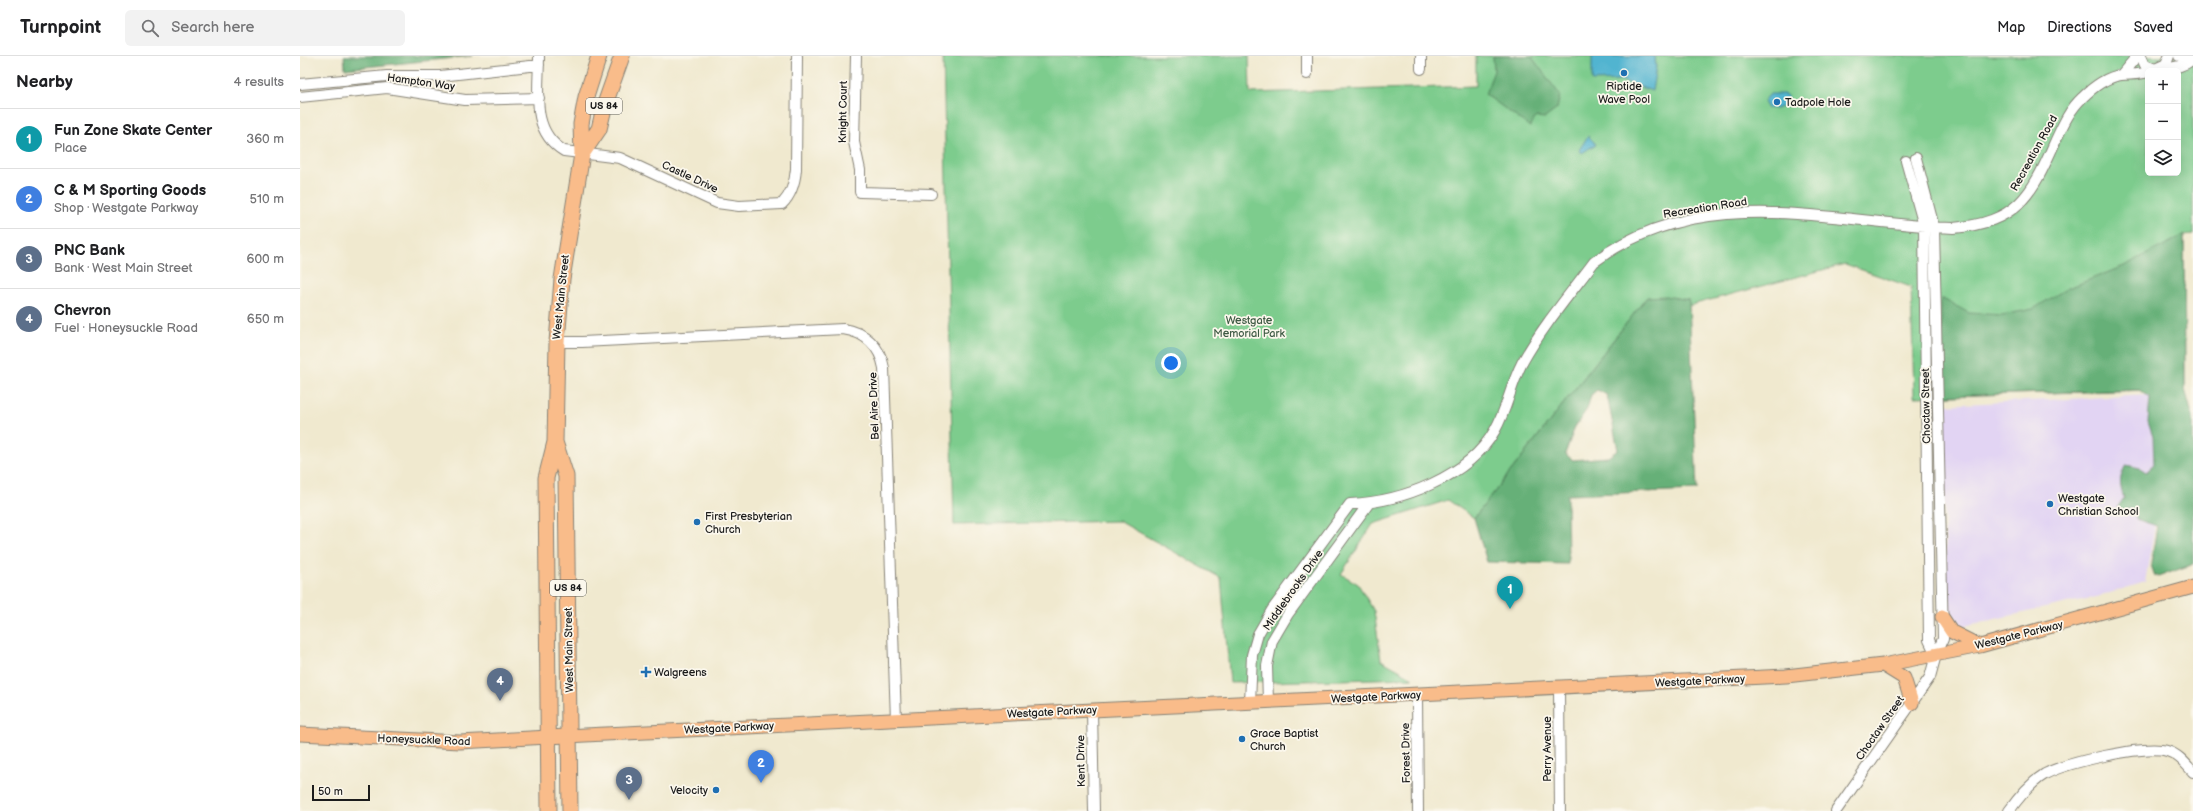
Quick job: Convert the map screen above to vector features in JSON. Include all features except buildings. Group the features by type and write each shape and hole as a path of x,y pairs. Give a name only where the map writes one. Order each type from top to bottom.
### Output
{"highway":[{"name":"West Main Street","path":"549,811 546,478 555,442 557,342 562,278 582,154 581,124 599,56"},
{"name":"West Main Street","path":"582,154 599,129 611,84 622,56"},
{"name":"West Main Street","path":"555,442 566,476 570,811"}],"main road":[{"name":"Westgate Parkway","path":"549,738 1786,676 1883,665 1980,646 2193,587"},
{"path":"1942,617 1952,632 1980,646"},
{"path":"1883,665 1904,678 1912,703"},
{"name":"Honeysuckle Road","path":"300,734 441,742 549,738"}],"street":[{"name":"Castle Drive","path":"539,60 539,98 542,126 549,140 564,151 620,158 717,203 739,206 782,204 790,195 796,169 797,56"},
{"name":"Knight Court","path":"856,56 854,142 860,170 860,192 931,194"},
{"path":"1307,56 1308,74"},
{"path":"1421,56 1421,69"},
{"name":"Recreation Road","path":"2121,75 2137,56"},
{"path":"2141,56 2145,65 2150,68"},
{"path":"2157,68 2166,64 2169,56"},
{"name":"Recreation Road","path":"2179,56 2193,59"},
{"name":"Recreation Road","path":"2173,68 2187,64 2193,59"},
{"name":"Hampton Way","path":"300,84 381,76 440,76 539,60"},
{"name":"Recreation Road","path":"1350,504 1369,503 1434,484 1464,466 1480,452 1500,420 1522,363 1546,327 1594,262 1626,241 1651,230 1677,222 1721,215 1770,211 1953,228 1980,224 1997,219 2013,210 2035,182 2075,105 2095,87 2121,75 2145,71"},
{"name":"Hampton Way","path":"300,97 387,88 465,100 539,98"},
{"name":"Choctaw Street","path":"1836,811 1930,677 1936,655 1943,639 1934,227 1916,158"},
{"name":"Choctaw Street","path":"1906,161 1924,226 1929,640 1936,655"},
{"name":"Bel Aire Drive","path":"557,342 843,329 860,334 875,345 883,362 885,374 896,720"},
{"name":"Middlebrooks Drive","path":"1268,702 1267,666 1272,641 1288,614 1369,503"},
{"name":"Middlebrooks Drive","path":"1250,702 1252,655 1258,634 1272,610 1350,504"},
{"name":"Perry Avenue","path":"1559,688 1560,811"},
{"name":"Forest Drive","path":"1417,695 1418,811"},
{"name":"Kent Drive","path":"1092,710 1094,811"},
{"path":"2009,811 2019,797 2036,781 2054,770 2072,764 2139,751 2159,750 2176,755 2193,772"}],"shaded area":[{"name":"Westgate Christian School","path":"2152,395 2157,514 2145,582 2100,596 1959,627 1947,615 1942,405"}],"green space":[{"path":"344,56 473,56 345,69"},
{"name":"Westgate Memorial Park","path":"943,56 1249,56 1250,93 1476,86 1476,56 2193,56 2193,235 2184,236 2185,389 1914,397 1911,287 1845,264 1680,308 1647,297 1474,518 1448,500 1373,524 1341,574 1358,584 1374,611 1381,660 1413,678 1230,683 1221,578 1119,521 954,525"},
{"path":"1493,56 1531,56 1560,95 1557,109 1545,118 1536,117 1530,127 1485,94 1494,71"},
{"path":"2184,235 2185,389 2193,418 2193,564 2158,577 2154,575 2151,564 2157,526 2136,519 2134,512 2130,508 2123,512 2117,508 2124,498 2120,481 2126,465 2140,468 2146,472 2154,465 2153,437 2148,422 2150,397 2139,390 1943,396 1941,298 1969,313 2002,315 2033,309 2066,289 2124,266"},
{"path":"1665,296 1689,300 1697,490 1567,495 1568,564 1487,562 1474,518 1647,297","holes":["1597,390 1607,395 1618,450 1608,457 1573,460 1565,454 1575,427 1587,409 1591,395"]}],"water":[{"name":"Riptide Wave Pool","path":"1592,56 1655,56 1656,67 1652,91 1620,80 1592,81"},
{"name":"Tadpole Hole","path":"1770,94 1785,94 1789,99 1788,104 1776,109 1768,108 1764,101"},
{"path":"1588,136 1596,144 1582,153 1579,150"}],"place":[{"name":"Riptide Wave Pool","path":"1624,73"},
{"name":"Tadpole Hole","path":"1777,102"},
{"name":"Westgate Christian School","path":"2050,504"},
{"name":"First Presbyterian Church","path":"697,522"},
{"name":"Fun Zone Skate Center","path":"1510,609"},
{"name":"Walgreens","path":"646,672"},
{"name":"Chevron","path":"500,701"},
{"name":"Grace Baptist Church","path":"1242,739"},
{"name":"C & M Sporting Goods","path":"761,783"},
{"name":"Velocity","path":"716,790"},
{"name":"PNC Bank","path":"629,800"}]}
